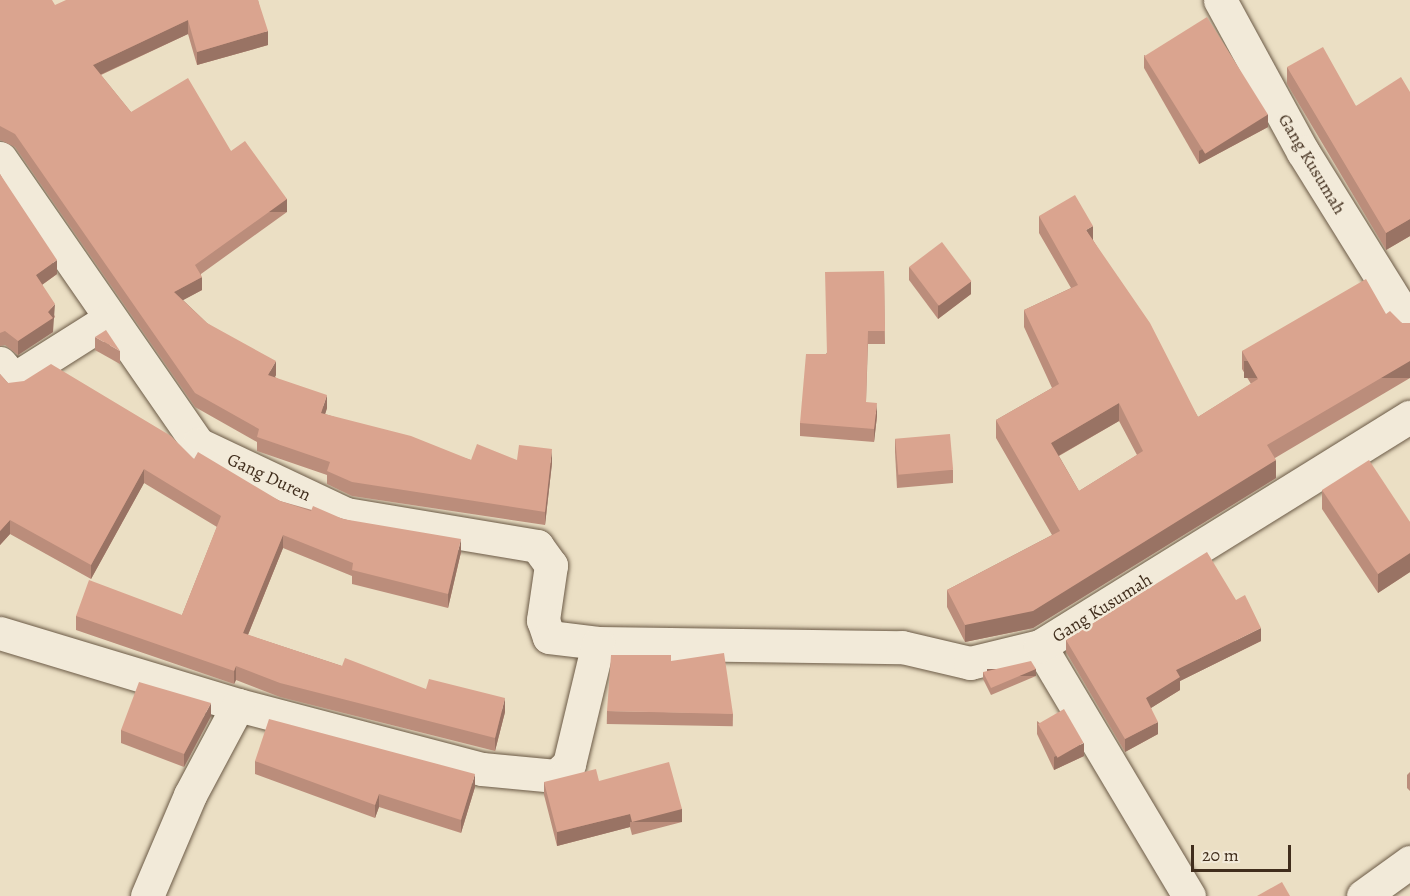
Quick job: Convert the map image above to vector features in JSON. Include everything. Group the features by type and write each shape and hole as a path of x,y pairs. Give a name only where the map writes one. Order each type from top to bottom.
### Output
{"street":[{"name":"Gang Kusumah","path":"1220,0 1303,152 1410,324"},
{"name":"Gang Duren","path":"0,158 109,319 198,444 346,514 537,546 552,565 543,629 549,637 598,643 902,647 970,663 1041,646"},
{"path":"5,377 109,319"},
{"name":"Gang Kusumah","path":"1189,896 1041,646 1410,417"},
{"path":"0,633 238,705 482,769 556,776 569,764 598,643"},
{"path":"147,896 190,795 238,705"},
{"path":"1363,896 1410,862"}],"building":[{"path":"0,0 52,0 55,5 66,0 258,0 268,31 197,52 188,20 93,65 131,112 188,78 231,151 245,141 287,199 195,265 202,277 174,292 207,323 276,361 268,375 327,395 321,413 411,436 471,460 477,444 517,460 519,445 552,449 545,512 352,482 327,471 330,462 257,437 259,429 195,393 15,134 0,126"},
{"path":"1207,17 1268,115 1205,154 1144,56"},
{"path":"1323,47 1356,106 1401,77 1410,92 1410,219 1386,233 1287,67"},
{"path":"0,174 57,260 36,275 55,304 48,312 53,318 18,341 5,331 0,333"},
{"path":"1075,195 1093,226 1086,230 1150,323 1198,417 1258,379 1242,351 1366,279 1386,314 1390,311 1402,323 1410,323 1410,361 1267,445 1276,460 1033,611 965,625 947,590 1060,531 996,420 1059,384 1024,310 1078,285 1039,216","holes":["1119,403 1143,451 1079,491 1051,443"]},
{"path":"942,242 971,281 939,306 909,267"},
{"path":"884,271 885,331 868,331 866,402 877,403 874,429 800,423 806,354 827,354 825,272"},
{"path":"106,330 120,351 95,337"},
{"path":"51,364 171,436 194,459 198,452 280,501 311,511 313,506 343,519 461,539 448,594 352,570 353,563 283,535 243,633 342,666 345,658 426,689 429,679 505,698 495,738 280,683 236,666 234,671 76,616 89,580 182,615 221,516 144,469 91,565 10,520 0,531 0,374 8,383 24,381"},
{"path":"950,434 953,470 898,475 895,439"},
{"path":"1369,460 1410,522 1410,553 1378,574 1322,490"},
{"path":"1207,552 1236,600 1245,595 1261,628 1176,670 1180,677 1146,698 1158,722 1125,739 1066,640"},
{"path":"724,653 733,714 607,711 611,655 671,655 671,661"},
{"path":"1031,661 1036,669 991,688 983,672"},
{"path":"139,682 211,703 184,754 121,730"},
{"path":"1064,709 1084,743 1058,758 1038,724"},
{"path":"269,719 475,774 461,820 379,794 375,805 255,761"},
{"path":"669,762 682,809 632,822 630,814 557,832 544,782 596,769 599,781"},
{"path":"1282,882 1290,896 1257,896"}]}
